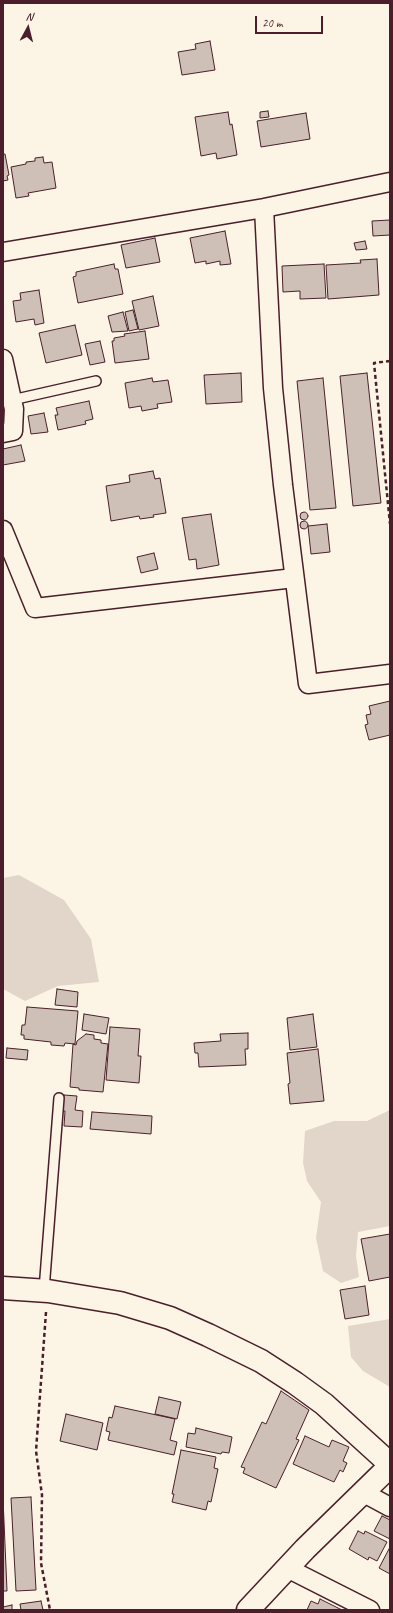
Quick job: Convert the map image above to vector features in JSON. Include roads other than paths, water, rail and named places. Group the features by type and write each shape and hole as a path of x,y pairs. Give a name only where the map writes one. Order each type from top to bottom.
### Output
{"street":[{"path":"3,252 264,208 390,182"},
{"path":"264,208 274,388 294,578 308,684 390,674"},
{"path":"3,359 14,409 13,431 3,433"},
{"path":"3,530 35,608 294,578"},
{"path":"3,1288 46,1290 120,1303 170,1318 215,1338 260,1361 295,1383 324,1404 390,1465 364,1493 287,1568 248,1610"},
{"path":"364,1493 390,1507"},
{"path":"287,1568 370,1610"}],"lane":[{"path":"12,400 96,381"},
{"path":"46,1290 59,1098"}]}
